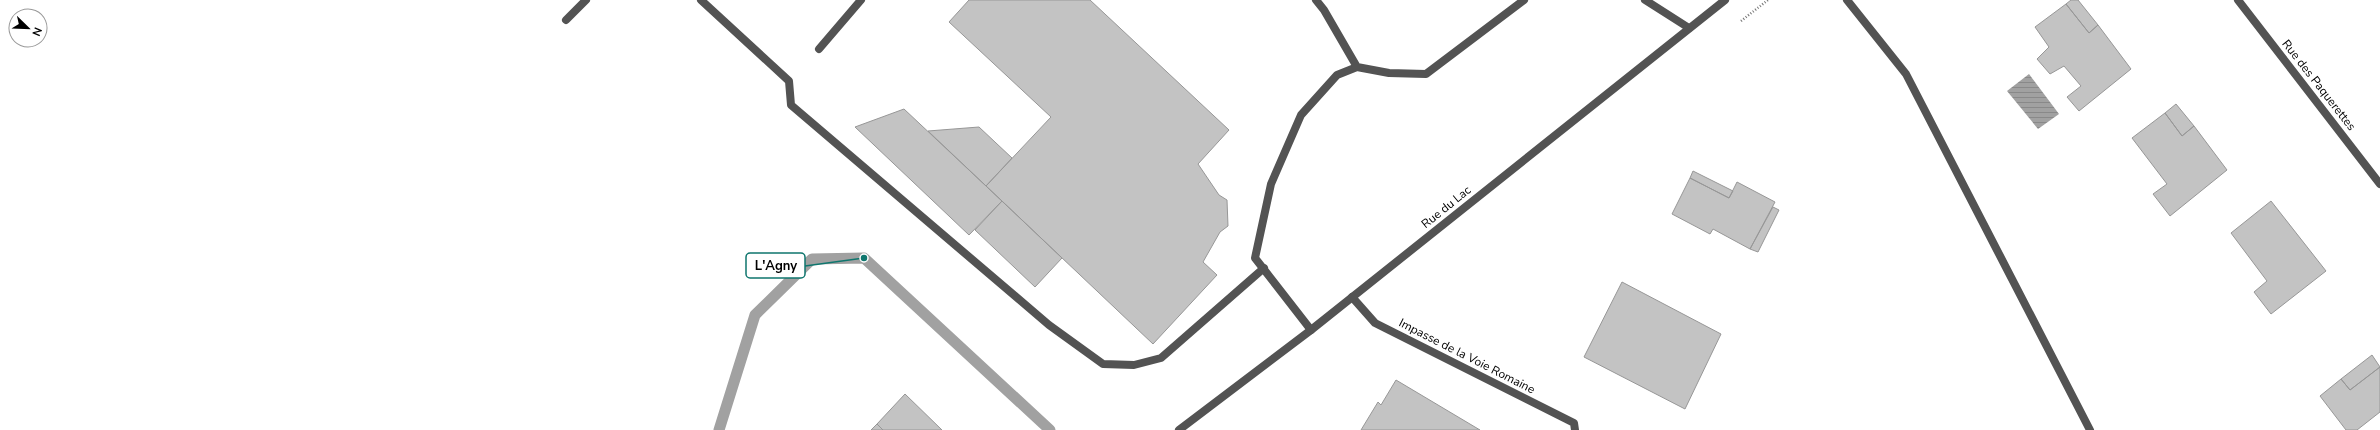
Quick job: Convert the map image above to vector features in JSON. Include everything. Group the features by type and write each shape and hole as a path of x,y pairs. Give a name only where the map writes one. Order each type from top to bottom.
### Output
{"street":[{"path":"566,20 586,0"},
{"path":"701,0 789,81 791,105 1049,325 1103,364 1134,365 1161,358 1264,268"},
{"path":"819,49 861,0"},
{"path":"1316,0 1324,10 1357,67"},
{"path":"1311,330 1255,258 1271,184 1300,115 1337,75 1357,67 1389,73 1426,74 1524,0"},
{"path":"1645,0 1689,28"},
{"name":"Rue du Lac","path":"1179,430 1311,330 1725,0"},
{"path":"1847,0 1906,74 2090,430"},
{"name":"Rue des Paquerettes","path":"2238,0 2380,184"},
{"name":"Impasse de la Voie Romaine","path":"1352,297 1375,323 1574,423 1575,430"}],"shaded area":[{"path":"2029,74 2059,114 2038,129 2007,91"}],"building":[{"path":"969,0 1090,0 1229,130 1198,164 1219,195 1227,200 1228,226 1220,232 1203,262 1217,275 1153,344 986,186 1051,117 949,22"},
{"path":"2071,0 2078,0 2098,25 2089,33 2066,4"},
{"path":"2066,4 2089,33 2098,25 2131,69 2079,111 2067,97 2081,86 2064,66 2050,74 2037,59 2049,47 2035,27"},
{"path":"2176,104 2194,126 2182,136 2165,113"},
{"path":"904,109 1002,201 969,235 855,127"},
{"path":"2165,113 2182,136 2194,126 2227,170 2170,216 2153,194 2167,184 2132,138"},
{"path":"979,127 1012,158 986,186 928,131"},
{"path":"1693,171 1733,191 1729,198 1690,178"},
{"path":"1690,178 1729,198 1737,182 1775,202 1750,249 1713,229 1710,234 1672,214"},
{"path":"1002,201 1062,258 1035,287 975,230"},
{"path":"2271,201 2326,271 2271,314 2254,292 2267,281 2231,233"},
{"path":"1773,207 1779,210 1758,252 1750,249"},
{"path":"1622,282 1721,334 1685,409 1584,357"},
{"path":"2372,355 2380,367 2350,390 2341,379"},
{"path":"2380,367 2380,412 2357,430 2346,430 2320,396 2341,379 2350,390"},
{"path":"1396,380 1480,430 1361,430 1378,402 1381,405"},
{"path":"905,394 942,430 883,430 877,424"},
{"path":"877,424 883,430 871,430"}],"waterway":[{"path":"719,430 755,315 812,259 864,258 1050,430"}],"place":[{"name":"L'Agny","path":"864,258"}]}
